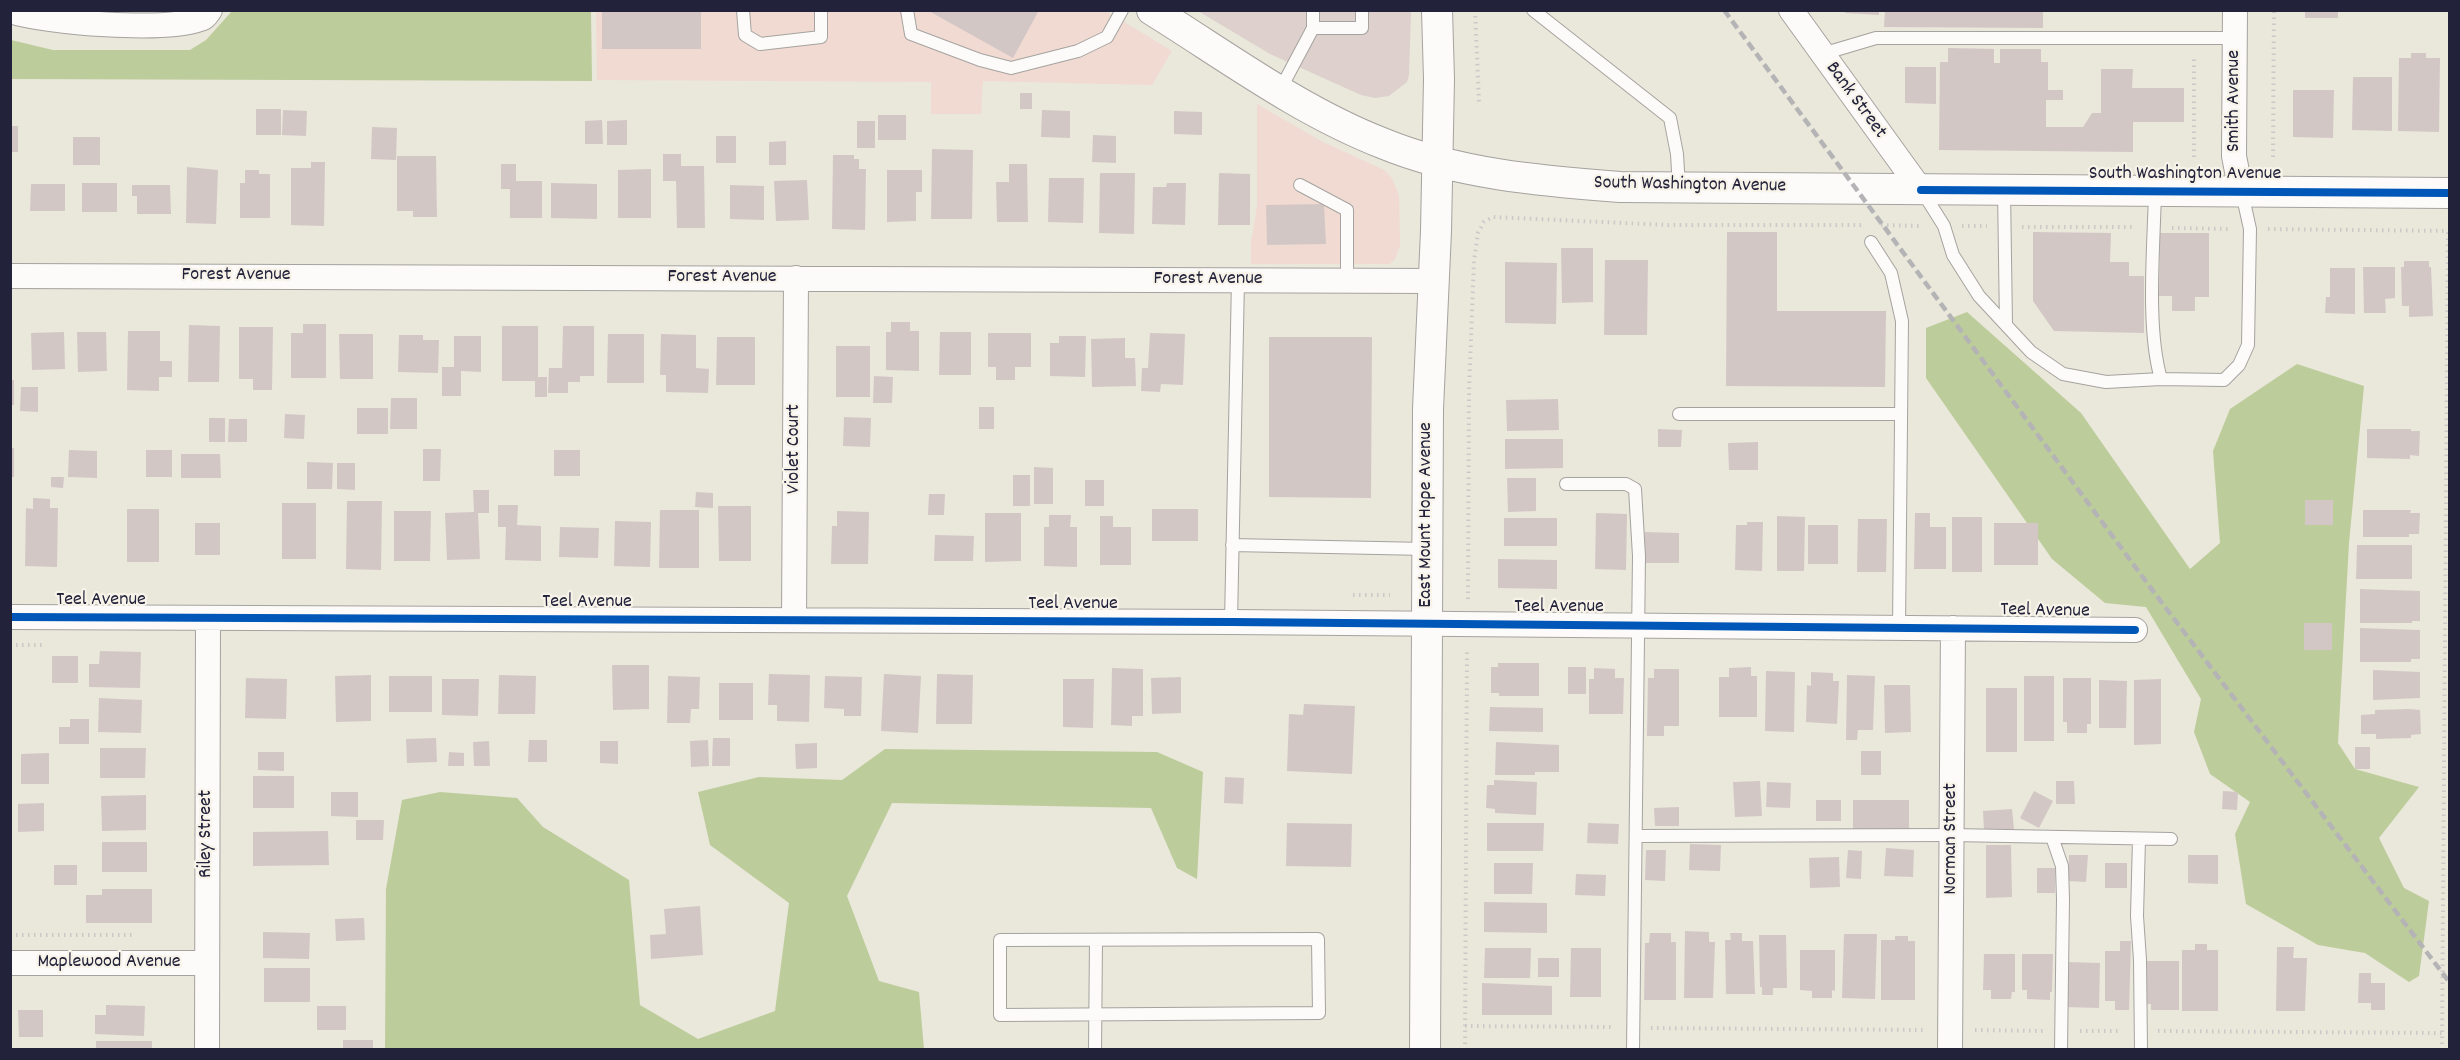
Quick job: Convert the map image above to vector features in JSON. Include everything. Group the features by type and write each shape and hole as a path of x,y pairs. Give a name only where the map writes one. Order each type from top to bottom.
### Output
{"street":[{"path":"10,11 65,21 175,25 203,19 210,10"},
{"name":"South Washington Avenue","path":"1152,10 1280,90 1367,137 1437,161 1490,173 1579,184 1679,188 2450,193"},
{"name":"East Mount Hope Avenue","path":"1425,1050 1428,409 1437,161 1437,10"},
{"name":"Bank Street","path":"1791,10 1921,190"},
{"name":"Smith Avenue","path":"2235,10 2234,156 2241,192"},
{"name":"Forest Avenue","path":"10,276 1433,281"},
{"name":"Violet Court","path":"794,620 796,278"},
{"name":"Teel Avenue","path":"10,617 1427,623 2134,630"},
{"name":"Riley Street","path":"207,1050 208,618"},
{"name":"Norman Street","path":"1950,1050 1953,628"},
{"name":"Maplewood Avenue","path":"10,963 207,963"}],"lane":[{"path":"743,10 745,36 760,44 821,37 821,10"},
{"path":"907,10 911,33 980,60 1011,68 1078,51 1107,37 1122,10"},
{"path":"1280,90 1313,28 1313,10"},
{"path":"1313,28 1362,28 1362,10"},
{"path":"1533,10 1670,118 1677,154 1679,188"},
{"path":"1822,54 1876,38 2235,38"},
{"path":"1300,185 1347,210 1347,280"},
{"path":"1921,190 1944,226 1953,255 1979,296 2031,352 2063,374 2106,382 2161,379 2224,380 2239,365 2248,345 2250,229 2241,192"},
{"path":"2004,190 2006,325"},
{"path":"2155,191 2153,310 2157,365 2161,379"},
{"path":"1871,242 1891,273 1902,321 1899,627"},
{"path":"1231,622 1238,280"},
{"path":"1679,414 1901,414"},
{"path":"1566,484 1626,484 1635,489 1639,556 1634,1050"},
{"path":"1232,545 1428,549"},
{"path":"1637,836 1952,835 2171,839"},
{"path":"2052,837 2062,866 2061,1050"},
{"path":"2139,839 2137,916 2141,1050"},
{"path":"1318,939 1319,1013 1094,1014 1000,1015 1000,940 1318,939"},
{"path":"1095,1050 1096,940"}],"path":[{"path":"1475,10 1479,102"},
{"path":"2273,157 2274,10"},
{"path":"2194,38 2194,157"},
{"path":"2442,1050 2448,231"},
{"path":"1345,595 1390,595"},
{"path":"10,934 137,935"}],"shaded area":[{"path":"596,11 1106,11 1172,51 1152,85 983,81 981,114 931,114 931,82 597,80"},
{"path":"1198,11 1411,11 1407,82 1389,96 1375,98 1361,95 1270,54"},
{"path":"1257,104 1321,141 1384,170 1392,178 1399,195 1400,246 1395,259 1390,264 1251,264 1251,243 1257,206"}],"green space":[{"path":"232,11 591,11 592,81 11,79 11,40 53,50 190,50 206,40"},
{"path":"1967,312 2081,413 2190,569 2220,543 2213,451 2230,409 2297,364 2364,386 2349,543 2338,743 2355,769 2419,787 2379,838 2404,888 2429,901 2419,976 2409,982 2365,953 2318,945 2246,904 2235,834 2250,802 2210,774 2194,732 2201,699 2146,607 2105,603 2052,559 1926,378 1926,328"},
{"path":"885,749 1157,752 1203,772 1197,879 1177,868 1151,808 892,803 847,896 879,981 919,992 924,1049 385,1049 386,889 402,800 440,792 517,798 543,827 629,880 640,1005 698,1039 775,1011 789,903 710,845 698,792 759,777 842,780"}],"building":[{"path":"602,10 701,10 701,49 602,49"},
{"path":"927,10 1039,10 1013,58"},
{"path":"1846,10 1879,10 1879,15 1845,13"},
{"path":"1885,10 2043,10 2043,28 1884,27"},
{"path":"2305,10 2338,10 2338,18 2305,18"},
{"path":"1948,48 1994,49 1994,63 2000,63 2000,49 2041,49 2041,62 2048,62 2048,90 2063,90 2063,100 2046,100 2046,127 2083,127 2092,113 2101,113 2101,69 2133,69 2132,88 2184,88 2184,122 2133,122 2133,152 1939,150 1940,62 1948,62"},
{"path":"2411,53 2426,53 2426,58 2440,58 2439,132 2398,131 2399,58 2411,58"},
{"path":"1905,67 1936,67 1936,104 1905,103"},
{"path":"2353,77 2392,77 2392,131 2352,130"},
{"path":"2293,90 2334,90 2333,138 2293,137"},
{"path":"1020,93 1032,93 1032,109 1020,109"},
{"path":"256,109 281,109 281,135 256,135"},
{"path":"283,110 307,111 306,136 282,135"},
{"path":"1042,110 1070,111 1070,138 1041,137"},
{"path":"1174,111 1202,112 1202,135 1174,134"},
{"path":"878,115 906,115 906,140 878,140"},
{"path":"602,120 603,144 585,144 585,121"},
{"path":"627,120 627,145 607,145 607,121"},
{"path":"857,121 875,121 875,148 857,148"},
{"path":"10,126 18,126 18,152 10,152"},
{"path":"372,127 397,128 396,160 371,159"},
{"path":"1093,135 1116,136 1116,163 1092,162"},
{"path":"716,136 736,136 736,163 716,163"},
{"path":"73,137 100,137 100,165 73,165"},
{"path":"786,141 786,165 769,165 769,142"},
{"path":"932,149 973,150 972,219 931,219"},
{"path":"663,154 681,154 681,166 704,166 705,228 677,228 676,181 663,181"},
{"path":"833,155 854,155 854,159 859,159 859,169 866,169 865,230 832,229"},
{"path":"397,156 436,156 437,217 413,217 413,211 397,211"},
{"path":"311,162 325,162 324,226 291,225 291,168 311,168"},
{"path":"501,164 516,164 516,181 542,181 542,218 510,218 510,189 501,189"},
{"path":"1009,164 1027,164 1028,222 997,222 996,182 1009,182"},
{"path":"187,167 218,170 216,224 186,223"},
{"path":"651,169 651,218 618,218 618,170"},
{"path":"245,170 259,170 259,174 270,174 270,218 240,218 240,183 245,183"},
{"path":"887,170 922,170 922,192 916,192 916,221 887,222"},
{"path":"1100,173 1135,173 1134,234 1099,233"},
{"path":"1219,173 1250,174 1250,225 1218,225"},
{"path":"1049,178 1084,178 1083,223 1048,222"},
{"path":"807,180 809,220 776,221 774,181"},
{"path":"82,183 117,183 117,212 82,212"},
{"path":"551,183 597,184 597,219 551,218"},
{"path":"1167,183 1186,183 1185,225 1152,224 1153,187 1166,187"},
{"path":"31,184 65,184 65,211 30,211"},
{"path":"132,185 170,185 171,214 137,214 137,196 132,196"},
{"path":"730,185 764,186 764,220 730,219"},
{"path":"1324,204 1326,244 1267,245 1266,205"},
{"path":"1727,232 1777,232 1777,311 1886,311 1885,387 1726,386"},
{"path":"2033,232 2111,233 2110,262 2129,262 2129,276 2144,276 2144,333 2054,331 2033,301"},
{"path":"2160,233 2209,233 2209,297 2195,297 2195,311 2172,311 2172,296 2159,296"},
{"path":"1561,248 1593,248 1593,302 1562,303"},
{"path":"1605,260 1648,260 1647,335 1604,335"},
{"path":"2404,261 2429,261 2433,316 2409,317 2409,306 2402,306 2401,267 2404,267"},
{"path":"1505,262 1557,263 1556,324 1505,323"},
{"path":"2363,267 2395,267 2395,298 2385,299 2386,313 2364,313"},
{"path":"2330,268 2355,268 2355,314 2325,313 2326,297 2330,297"},
{"path":"891,322 910,322 910,331 919,331 919,371 886,370 886,332 891,332"},
{"path":"303,324 326,324 326,378 291,378 291,333 303,333"},
{"path":"189,325 220,326 219,382 188,382"},
{"path":"502,326 538,326 538,377 547,377 547,397 535,397 535,381 502,381"},
{"path":"563,326 594,326 594,376 580,376 580,382 568,382 568,393 548,393 549,368 562,368"},
{"path":"239,327 273,327 272,390 253,390 253,379 239,379"},
{"path":"128,331 160,331 160,361 172,361 172,377 159,377 159,391 127,390"},
{"path":"64,332 65,369 32,370 31,333"},
{"path":"77,332 106,332 107,371 78,372"},
{"path":"940,332 971,332 971,375 939,375"},
{"path":"988,333 1031,333 1031,367 1015,367 1015,380 996,380 996,367 988,367"},
{"path":"1150,333 1185,334 1183,385 1161,384 1160,392 1141,391 1142,368 1148,368"},
{"path":"339,334 373,334 373,379 340,379"},
{"path":"608,334 644,334 644,383 607,383"},
{"path":"661,334 696,335 696,368 709,369 708,393 666,392 666,375 660,375"},
{"path":"399,335 423,335 423,340 439,340 438,373 398,372"},
{"path":"454,336 481,336 481,372 461,371 461,396 442,396 442,367 454,367"},
{"path":"1059,336 1086,336 1085,377 1050,376 1050,343 1059,343"},
{"path":"717,337 755,337 755,385 716,385"},
{"path":"1269,337 1372,337 1371,498 1269,497"},
{"path":"1125,338 1125,358 1135,358 1136,386 1092,387 1091,339"},
{"path":"836,346 870,346 870,397 836,397"},
{"path":"874,376 893,377 892,403 873,403"},
{"path":"10,380 14,380 14,405 10,405"},
{"path":"21,387 38,387 38,412 20,411"},
{"path":"391,398 417,398 417,429 390,429"},
{"path":"1558,399 1559,430 1507,431 1506,400"},
{"path":"979,407 994,407 994,429 979,429"},
{"path":"357,408 388,408 388,434 357,434"},
{"path":"285,414 305,415 304,439 284,438"},
{"path":"844,417 871,418 870,447 843,446"},
{"path":"209,418 225,418 225,442 209,442"},
{"path":"229,419 247,419 247,442 228,442"},
{"path":"1658,429 1682,430 1681,447 1658,447"},
{"path":"2367,429 2420,431 2419,456 2410,455 2410,459 2367,458"},
{"path":"1505,439 1563,439 1563,468 1505,469"},
{"path":"1758,442 1758,470 1729,470 1728,443"},
{"path":"10,448 14,448 14,477 10,477"},
{"path":"423,449 441,449 440,481 423,481"},
{"path":"69,450 97,451 97,478 68,477"},
{"path":"146,450 172,450 172,477 146,477"},
{"path":"554,450 580,450 580,476 554,476"},
{"path":"181,454 220,454 221,478 181,478"},
{"path":"307,462 333,463 332,489 307,489"},
{"path":"337,463 355,463 355,490 337,489"},
{"path":"1034,467 1053,468 1053,504 1034,504"},
{"path":"1013,475 1030,475 1030,506 1013,506"},
{"path":"51,477 64,477 63,488 51,487"},
{"path":"1507,478 1536,478 1536,511 1508,512"},
{"path":"1085,480 1104,480 1104,506 1085,506"},
{"path":"473,490 489,490 489,513 478,513 480,559 447,560 445,513 474,512"},
{"path":"696,492 713,493 713,508 695,507"},
{"path":"929,494 945,494 944,515 928,515"},
{"path":"33,498 50,499 50,508 58,508 57,567 25,566 26,508 33,509"},
{"path":"2305,500 2333,500 2333,525 2305,525"},
{"path":"347,501 382,501 381,570 346,569"},
{"path":"282,503 316,503 316,559 282,559"},
{"path":"498,505 518,505 517,525 541,526 541,561 505,560 506,527 498,527"},
{"path":"718,506 751,506 751,561 719,561"},
{"path":"127,509 159,509 159,562 127,562"},
{"path":"1152,509 1198,509 1198,541 1152,541"},
{"path":"660,510 699,510 699,568 659,568"},
{"path":"2363,510 2411,510 2410,513 2420,513 2419,534 2409,534 2409,537 2363,537"},
{"path":"394,511 431,511 430,561 394,561"},
{"path":"837,511 869,512 868,564 831,564 832,526 837,526"},
{"path":"985,513 1021,513 1021,561 985,562"},
{"path":"1596,513 1627,514 1626,570 1595,569"},
{"path":"1915,513 1930,513 1930,527 1946,527 1946,569 1914,569"},
{"path":"1049,515 1071,515 1070,527 1077,527 1077,567 1044,566 1044,527 1049,527"},
{"path":"1100,516 1113,516 1113,527 1131,527 1131,565 1100,565"},
{"path":"1777,516 1805,517 1804,571 1777,571"},
{"path":"1952,517 1982,517 1982,572 1952,572"},
{"path":"1504,518 1557,518 1557,546 1504,546"},
{"path":"1858,519 1887,519 1886,572 1857,572"},
{"path":"615,521 651,522 650,567 614,566"},
{"path":"1747,522 1763,522 1762,571 1735,570 1736,525 1747,525"},
{"path":"195,523 220,523 220,555 195,555"},
{"path":"1994,523 2038,523 2038,565 1994,565"},
{"path":"1808,525 1838,525 1838,564 1808,564"},
{"path":"560,527 599,528 598,558 559,557"},
{"path":"1645,532 1679,533 1679,563 1645,563"},
{"path":"935,535 974,536 973,561 934,561"},
{"path":"2357,545 2412,545 2412,579 2356,579"},
{"path":"1498,559 1557,560 1557,589 1498,588"},
{"path":"2360,589 2420,591 2420,621 2360,623"},
{"path":"2304,623 2332,623 2332,650 2304,650"},
{"path":"2360,628 2420,630 2420,659 2411,659 2411,662 2360,662"},
{"path":"100,651 141,652 140,688 89,687 89,664 99,664"},
{"path":"52,656 78,656 78,683 52,683"},
{"path":"1498,663 1539,663 1539,696 1499,696 1499,693 1491,693 1491,667 1498,667"},
{"path":"612,665 649,665 649,709 613,710"},
{"path":"1568,667 1586,667 1586,694 1568,694"},
{"path":"1751,667 1751,676 1757,676 1757,717 1719,717 1719,677 1729,677 1729,668"},
{"path":"1112,668 1143,669 1143,716 1132,716 1132,726 1111,725"},
{"path":"1594,668 1615,669 1615,678 1624,678 1623,714 1589,714 1589,679 1594,679"},
{"path":"1654,669 1679,669 1679,726 1664,726 1664,736 1647,736 1648,678 1654,678"},
{"path":"2373,670 2420,672 2420,698 2373,700"},
{"path":"1766,671 1795,672 1794,732 1765,731"},
{"path":"1811,672 1833,673 1833,681 1839,681 1837,724 1806,722 1807,685 1811,686"},
{"path":"769,674 810,675 809,722 777,721 777,705 768,705"},
{"path":"884,674 921,676 918,733 881,731"},
{"path":"937,674 973,675 972,724 936,724"},
{"path":"371,675 371,721 336,722 335,676"},
{"path":"499,675 536,676 535,714 498,714"},
{"path":"1847,675 1875,676 1873,730 1858,730 1857,740 1846,740"},
{"path":"389,676 432,676 432,712 389,712"},
{"path":"668,676 700,677 699,709 691,709 690,723 667,723"},
{"path":"825,676 862,677 861,716 844,716 844,709 824,708"},
{"path":"2024,676 2054,676 2054,741 2024,741"},
{"path":"1181,677 1181,713 1152,714 1151,678"},
{"path":"246,678 287,679 286,719 245,718"},
{"path":"2063,678 2091,678 2091,724 2087,724 2087,733 2067,733 2067,722 2063,722"},
{"path":"442,679 479,679 478,716 442,715"},
{"path":"1063,679 1094,679 1093,728 1063,727"},
{"path":"2161,679 2161,744 2134,745 2134,680"},
{"path":"2099,680 2127,681 2126,728 2099,728"},
{"path":"719,683 753,683 753,720 719,720"},
{"path":"1884,685 1910,685 1911,732 1885,733"},
{"path":"1986,688 2017,688 2017,752 1986,752"},
{"path":"99,698 142,700 141,733 98,732"},
{"path":"1304,704 1355,706 1352,774 1287,771 1289,714 1303,715"},
{"path":"1490,707 1543,708 1543,732 1489,731"},
{"path":"2375,710 2420,710 2421,734 2411,735 2411,738 2376,739 2376,734 2361,734 2361,715 2375,714"},
{"path":"70,719 89,719 89,744 59,744 59,727 70,727"},
{"path":"436,738 437,762 407,763 406,739"},
{"path":"713,738 730,738 730,766 712,766"},
{"path":"529,740 547,740 547,762 528,762"},
{"path":"708,740 709,766 691,767 690,741"},
{"path":"489,741 490,766 474,766 473,742"},
{"path":"600,741 618,741 618,764 600,763"},
{"path":"1496,742 1559,745 1559,772 1535,772 1535,775 1495,775"},
{"path":"817,743 817,768 796,769 795,744"},
{"path":"2355,747 2370,747 2370,769 2355,769"},
{"path":"100,748 146,748 145,778 100,778"},
{"path":"1861,751 1881,751 1881,775 1861,775"},
{"path":"258,752 284,752 284,771 258,770"},
{"path":"449,752 464,753 464,766 448,766"},
{"path":"49,753 49,784 21,784 21,754"},
{"path":"253,776 294,776 294,808 253,808"},
{"path":"1225,777 1244,778 1243,804 1224,803"},
{"path":"1494,780 1537,782 1536,815 1495,813 1495,809 1486,808 1487,785 1494,785"},
{"path":"1760,781 1762,816 1735,817 1733,782"},
{"path":"2056,781 2074,781 2075,804 2056,804"},
{"path":"1767,782 1791,783 1790,808 1766,807"},
{"path":"2034,791 2053,801 2039,828 2020,818"},
{"path":"2223,791 2238,792 2237,810 2222,809"},
{"path":"331,792 358,792 358,817 331,816"},
{"path":"146,795 146,830 102,831 101,796"},
{"path":"1816,800 1841,800 1841,821 1816,821"},
{"path":"1853,800 1909,800 1909,830 1853,830"},
{"path":"44,803 44,831 18,832 18,804"},
{"path":"1679,807 1679,826 1655,826 1654,808"},
{"path":"2012,809 2014,829 1984,830 1983,811"},
{"path":"356,820 384,820 383,840 356,840"},
{"path":"1287,823 1352,824 1351,867 1286,866"},
{"path":"1487,823 1544,823 1543,851 1487,851"},
{"path":"1588,823 1619,824 1618,844 1587,843"},
{"path":"328,831 329,865 253,866 253,832"},
{"path":"102,842 147,842 147,872 102,872"},
{"path":"1690,844 1721,845 1720,871 1689,870"},
{"path":"1986,845 2011,845 2012,897 1986,898"},
{"path":"1886,848 1914,850 1913,877 1884,876"},
{"path":"1646,850 1666,850 1665,881 1645,880"},
{"path":"1848,850 1862,851 1861,879 1846,878"},
{"path":"2069,855 2088,855 2086,882 2068,881"},
{"path":"2188,855 2218,855 2218,884 2188,883"},
{"path":"1839,857 1840,887 1810,888 1809,858"},
{"path":"1494,863 1533,863 1532,894 1494,894"},
{"path":"2105,863 2127,863 2127,888 2105,888"},
{"path":"54,865 77,865 77,885 54,885"},
{"path":"2037,868 2055,868 2055,893 2037,893"},
{"path":"1576,874 1606,875 1605,896 1575,895"},
{"path":"102,889 152,889 152,923 86,923 86,895 102,895"},
{"path":"1484,902 1547,903 1547,933 1484,932"},
{"path":"700,906 703,955 651,959 650,935 666,934 664,909"},
{"path":"364,918 365,940 336,941 335,919"},
{"path":"1685,931 1709,932 1709,942 1715,942 1713,998 1684,998"},
{"path":"263,932 310,933 309,959 263,958"},
{"path":"1650,933 1671,933 1671,942 1676,942 1676,1000 1644,1000 1645,943 1649,943"},
{"path":"1730,933 1742,933 1742,941 1753,941 1755,994 1726,994 1725,940 1731,940"},
{"path":"1844,934 1877,934 1875,999 1842,998"},
{"path":"1759,935 1786,935 1787,988 1773,988 1773,995 1762,995 1762,987 1760,987"},
{"path":"1895,936 1908,936 1908,941 1915,941 1915,1000 1881,1000 1881,940 1895,940"},
{"path":"2120,941 2131,941 2129,1010 2115,1010 2115,1001 2105,1001 2105,951 2120,951"},
{"path":"2195,944 2207,944 2207,950 2218,950 2218,1011 2182,1011 2182,950 2195,950"},
{"path":"2277,947 2294,947 2293,958 2307,958 2305,1011 2276,1011"},
{"path":"1485,948 1531,948 1530,978 1484,978"},
{"path":"1571,948 1601,948 1601,997 1570,997"},
{"path":"1800,950 1835,950 1835,991 1832,990 1832,998 1812,998 1812,991 1800,990"},
{"path":"1984,954 2015,954 2015,992 2012,992 2011,999 1991,999 1991,990 1983,990"},
{"path":"2022,954 2053,954 2050,1000 2027,999 2027,990 2022,990"},
{"path":"1538,958 1559,958 1559,977 1538,977"},
{"path":"2144,961 2179,961 2179,1010 2151,1010 2151,1004 2145,1004"},
{"path":"2067,962 2100,963 2099,1008 2066,1007"},
{"path":"264,968 310,968 310,1002 264,1002"},
{"path":"2359,973 2371,973 2371,983 2385,983 2385,1010 2371,1010 2371,1003 2358,1003"},
{"path":"1482,983 1552,986 1552,1015 1482,1015"},
{"path":"106,1005 145,1006 144,1036 95,1034 95,1015 106,1015"},
{"path":"317,1006 346,1006 346,1030 317,1030"},
{"path":"18,1010 43,1010 43,1037 19,1037"},
{"path":"343,1040 373,1040 373,1050 343,1050"},
{"path":"96,1041 152,1041 152,1050 96,1050"}],"railway":[{"path":"1724,10 2156,595 2450,983"}],"cycle path":[{"path":"1921,190 2450,193"},
{"path":"10,617 1231,622 2135,630"}]}
